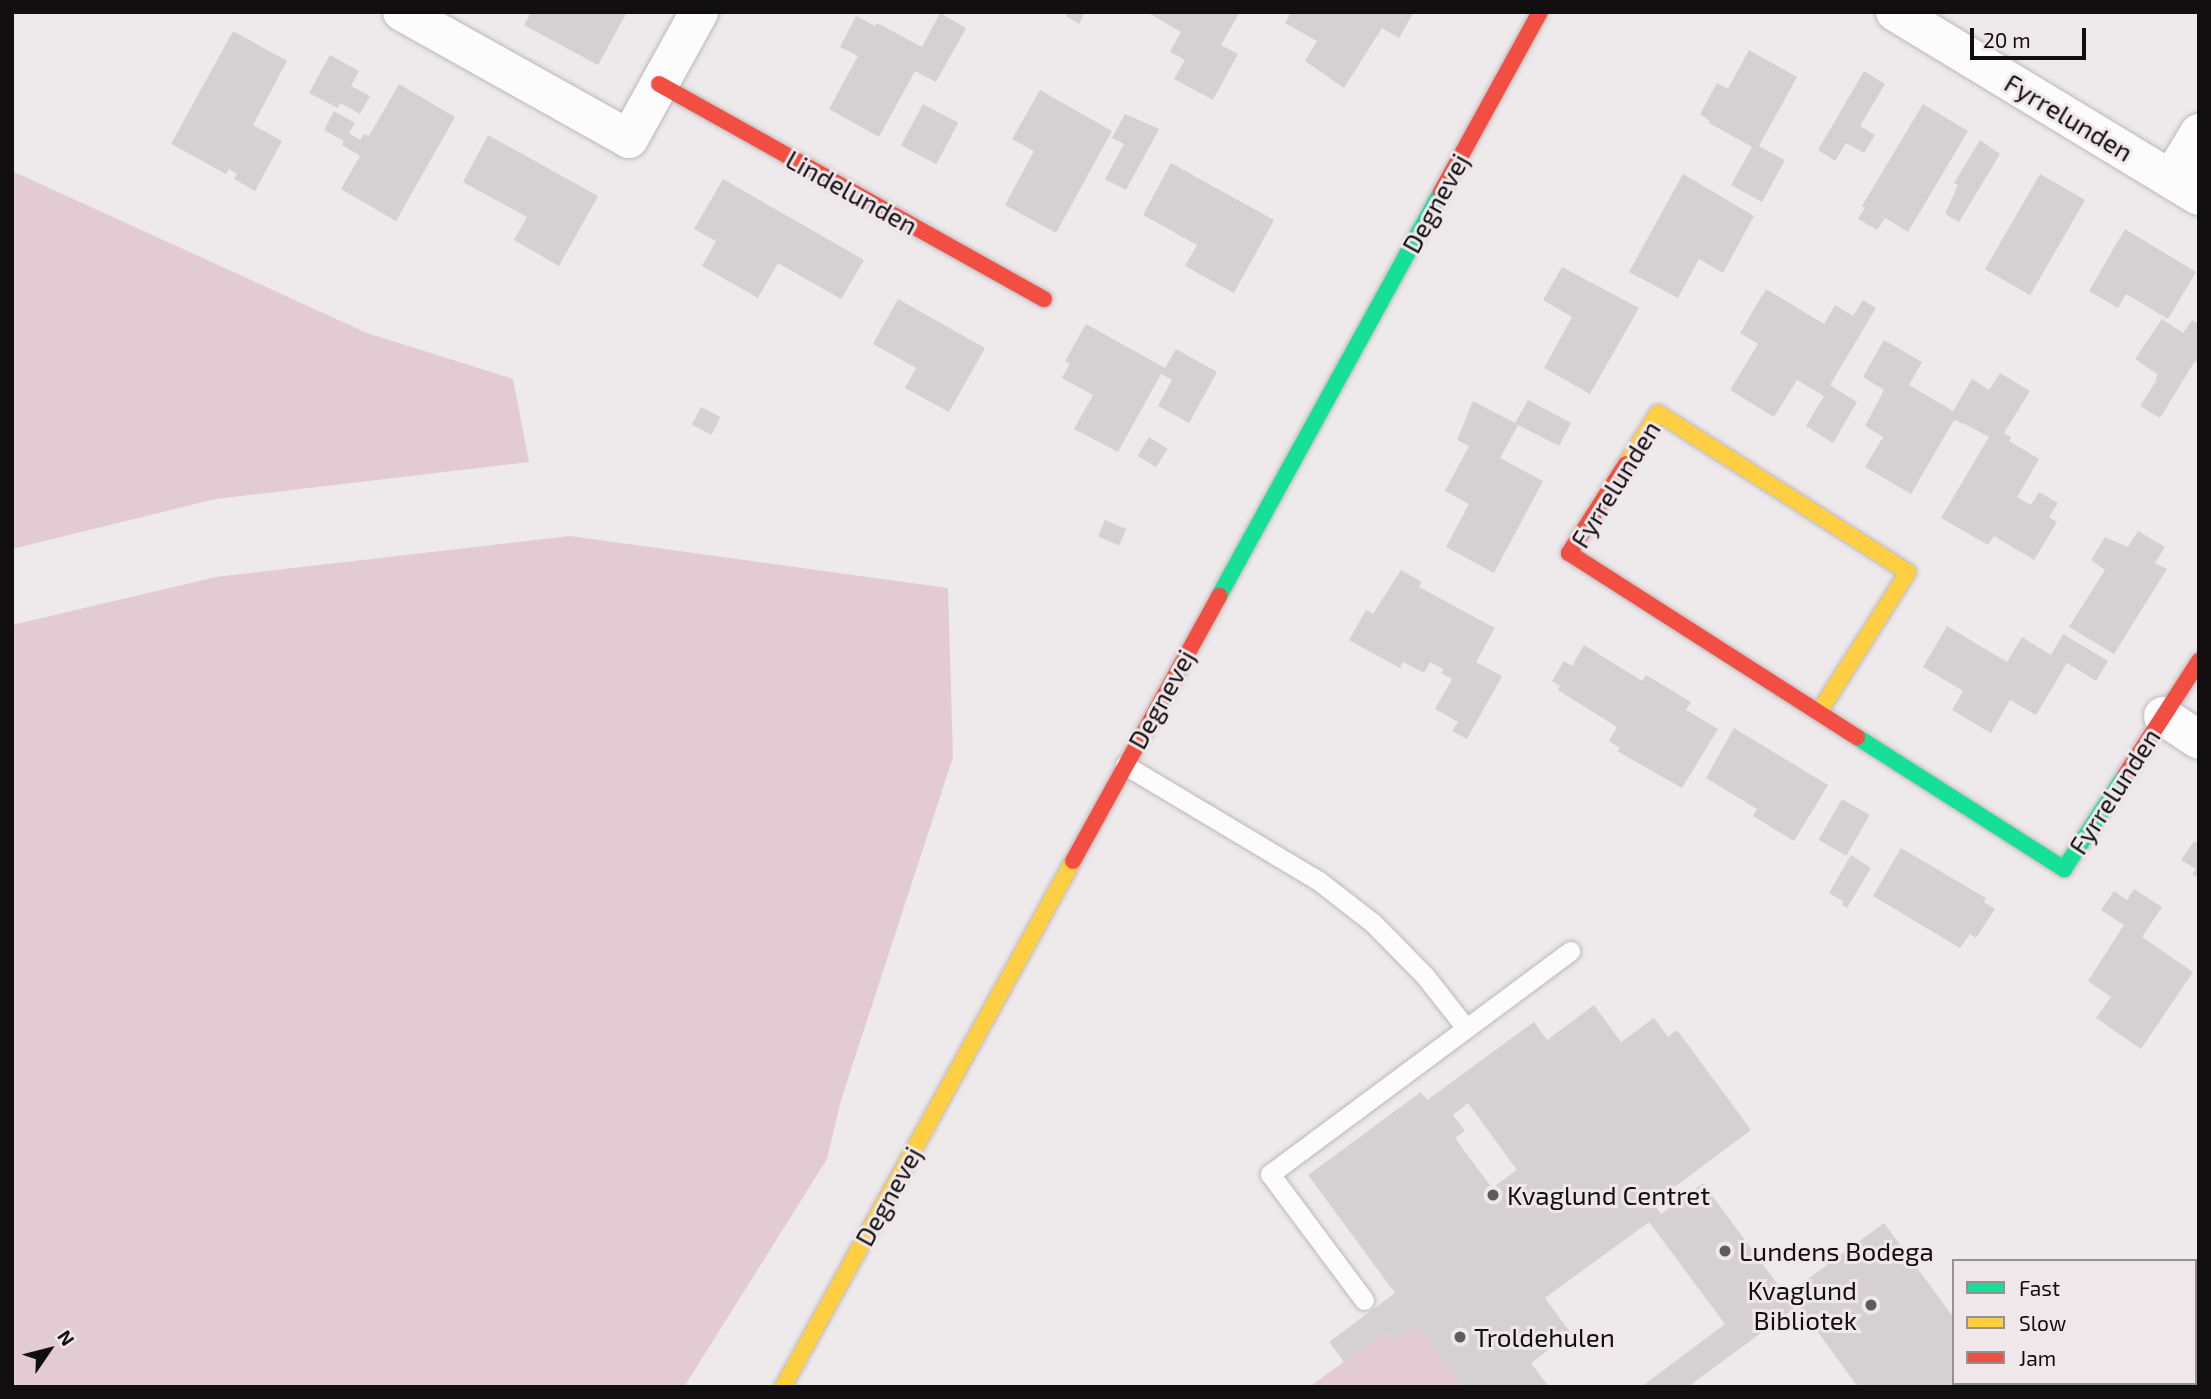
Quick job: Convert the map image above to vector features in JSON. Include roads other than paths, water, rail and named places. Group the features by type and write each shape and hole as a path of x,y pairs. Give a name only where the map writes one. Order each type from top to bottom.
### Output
{"street":[{"path":"402,12 629,139 699,12"},
{"name":"Degnevej","path":"783,1387 1540,12"},
{"name":"Fyrrelunden","path":"1895,12 2185,187 2199,133"},
{"name":"Lindelunden","path":"659,84 1044,299"},
{"name":"Fyrrelunden","path":"1819,712 1908,572 1658,413 1569,553 2064,869 2199,661"},
{"name":"Fyrrelunden","path":"2163,716 2199,740"}],"lane":[{"path":"1125,765 1319,881 1373,923 1425,976 1466,1028"},
{"path":"1364,1300 1270,1174 1570,951"}],"place":[{"name":"Kvaglund Centret","path":"1493,1195"},
{"name":"Lundens Bodega","path":"1725,1251"},
{"name":"Kvaglund Bibliotek","path":"1871,1305"},
{"name":"Troldehulen","path":"1460,1337"}]}
